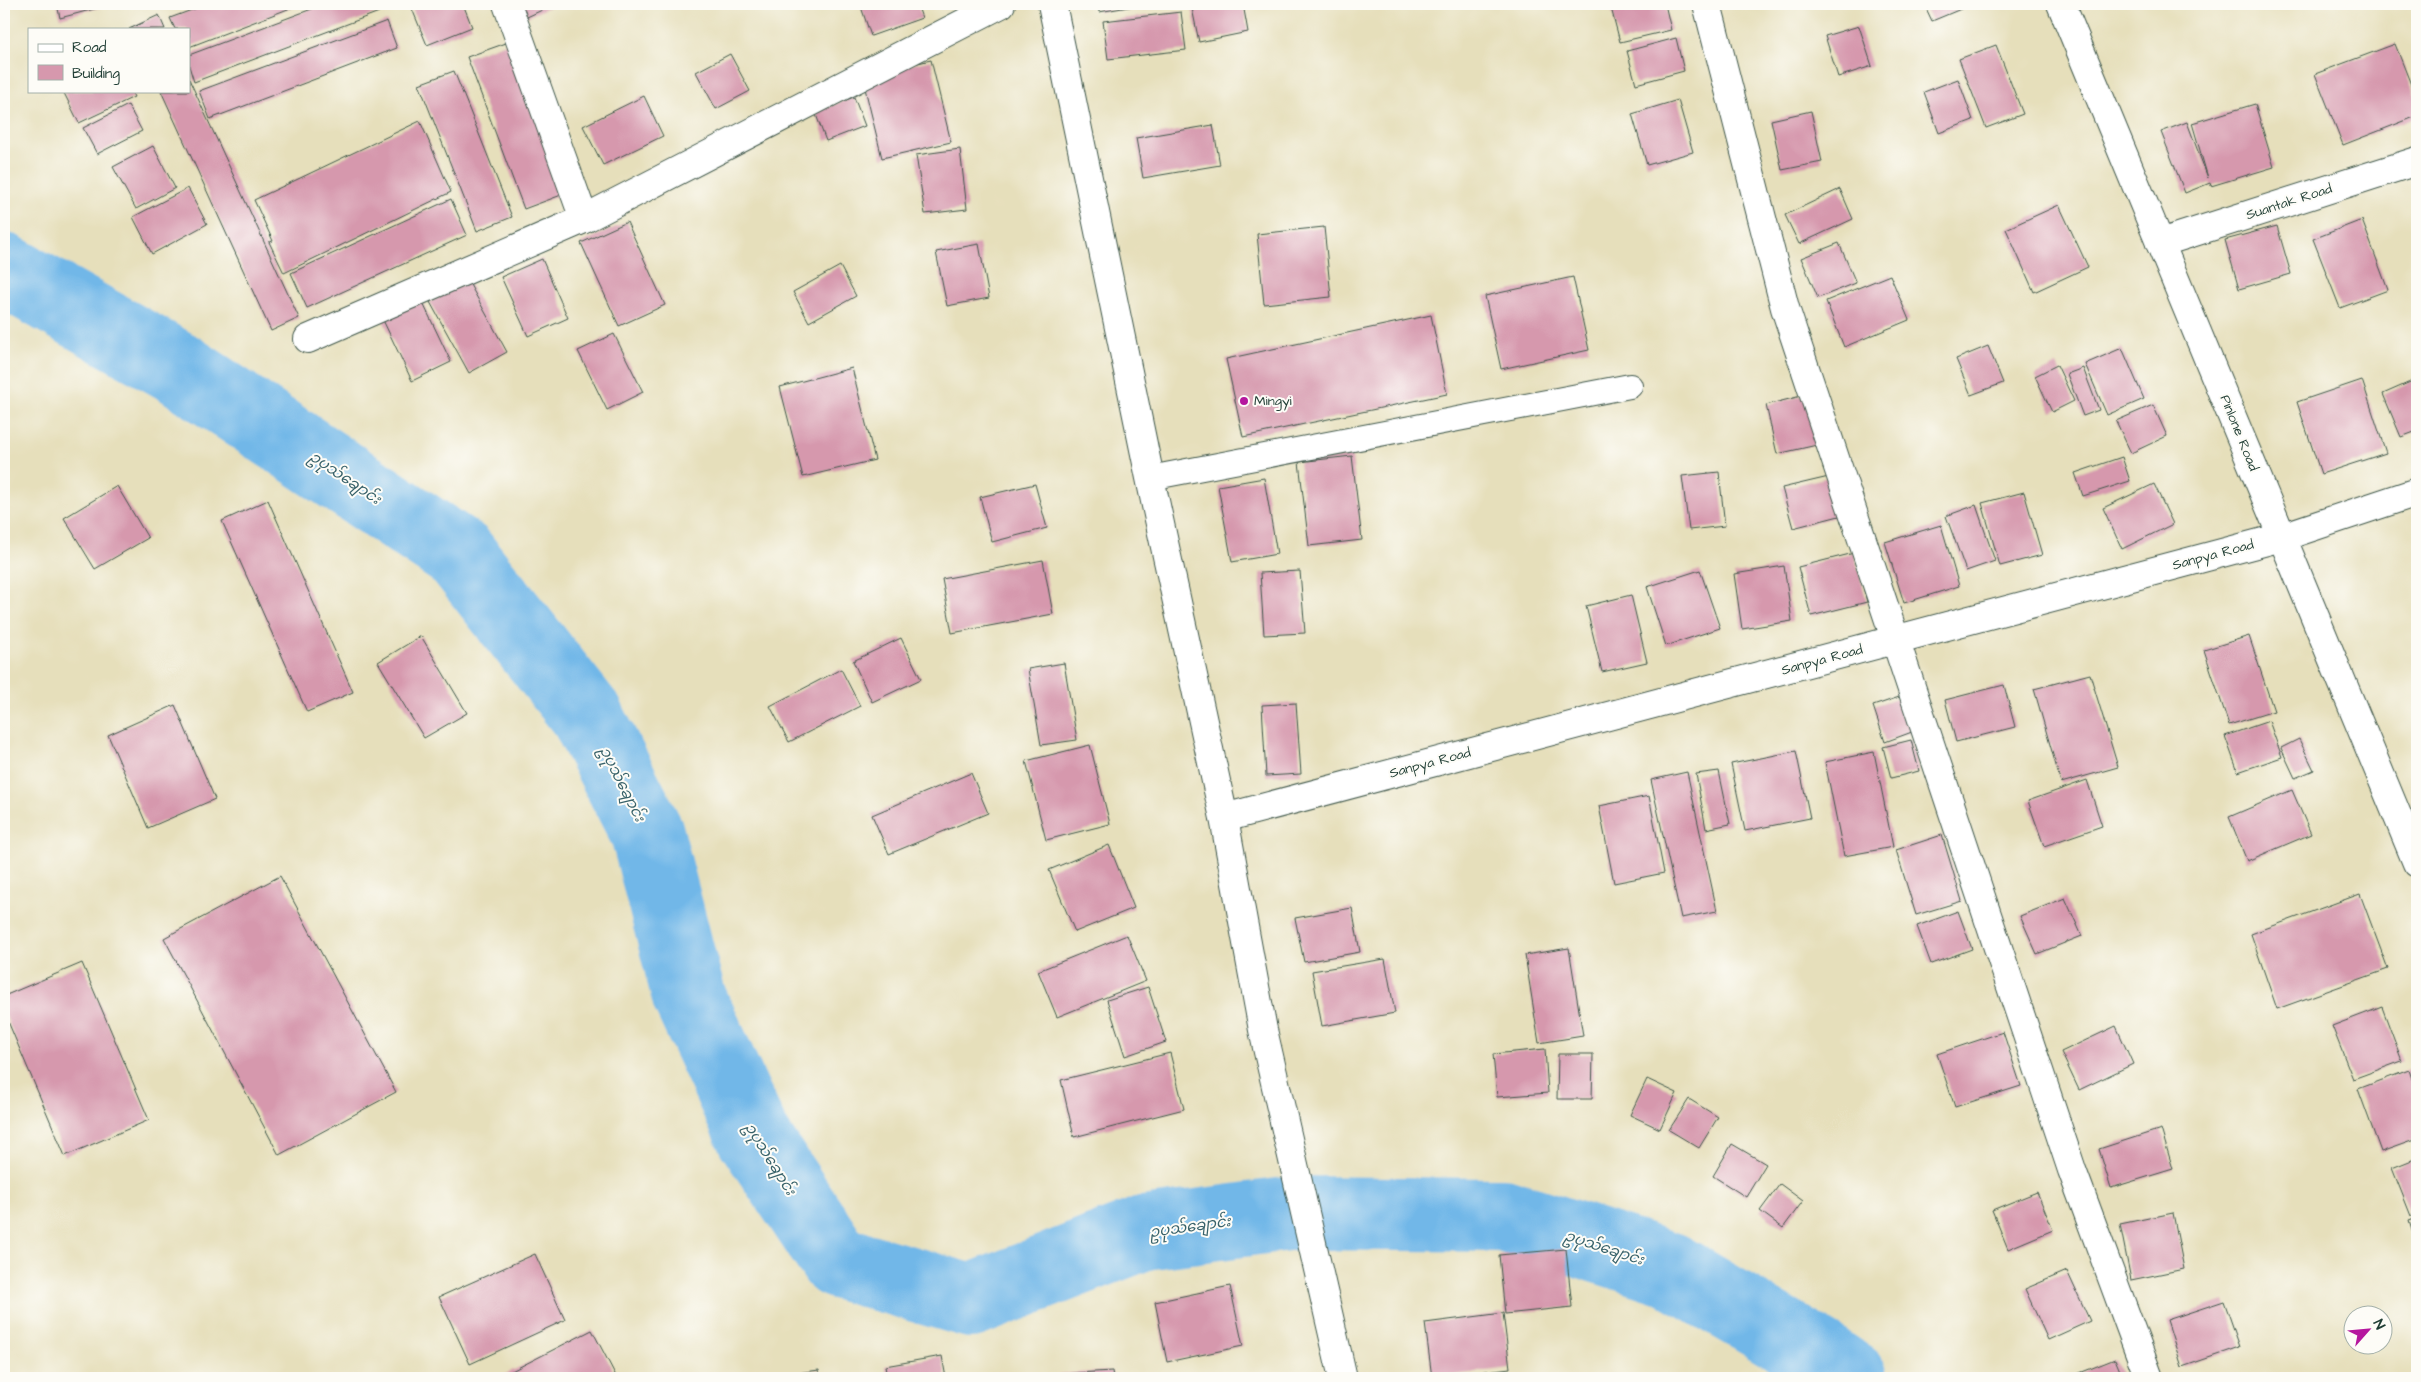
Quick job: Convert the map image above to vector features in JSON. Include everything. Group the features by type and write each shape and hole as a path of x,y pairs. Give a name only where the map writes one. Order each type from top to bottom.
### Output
{"main road":[{"path":"507,4 584,220"},
{"path":"308,339 584,220 1001,4"},
{"path":"1052,4 1150,478 1224,818 1263,1030 1343,1378"},
{"path":"1707,4 1785,308 2072,1170 2149,1378"},
{"name":"Pinlone Road","path":"2061,4 2417,863"},
{"name":"Suantak Road","path":"2160,243 2417,161"},
{"name":"Sanpya Road","path":"1224,818 2282,537 2417,492"}],"lane":[{"path":"1150,478 1630,386"}],"building":[{"path":"57,4 113,4 60,18"},
{"path":"208,4 301,4 190,47 190,28 175,28 170,18"},
{"path":"325,4 376,4 379,12 194,82 190,69 190,55"},
{"path":"410,4 463,4 472,27 427,45"},
{"path":"521,4 555,4 527,17"},
{"path":"860,4 917,4 922,18 871,36"},
{"path":"1097,4 1140,4 1140,5 1099,12"},
{"path":"1213,4 1243,4 1248,32 1199,42 1192,8"},
{"path":"1610,4 1665,4 1671,30 1620,42"},
{"path":"1924,4 1967,4 1968,6 1932,21"},
{"path":"1181,12 1186,50 1108,59 1103,21"},
{"path":"159,15 165,28 131,28"},
{"path":"387,21 397,48 210,119 199,91"},
{"path":"1859,26 1872,66 1838,77 1825,36"},
{"path":"1676,38 1684,71 1636,84 1627,51"},
{"path":"509,42 564,194 524,209 467,57"},
{"path":"2395,44 2417,100 2417,116 2343,145 2315,74"},
{"path":"1996,45 2023,114 1986,128 1959,59"},
{"path":"730,54 750,91 716,109 696,72"},
{"path":"931,60 951,142 882,158 862,76"},
{"path":"454,71 512,217 477,231 419,84"},
{"path":"1958,79 1973,120 1939,133 1924,92"},
{"path":"190,81 299,318 271,331 161,92 190,92"},
{"path":"132,92 134,97 79,123 64,93"},
{"path":"644,96 663,136 603,165 583,126"},
{"path":"854,97 865,126 826,141 815,112"},
{"path":"1678,100 1693,152 1647,165 1632,114"},
{"path":"2255,104 2274,167 2211,186 2210,183 2185,193 2161,132 2187,122 2208,178 2192,123"},
{"path":"128,105 142,131 97,154 83,128"},
{"path":"1811,111 1822,162 1782,170 1771,120"},
{"path":"420,121 451,192 284,273 269,242 273,241 254,200"},
{"path":"1213,125 1220,165 1143,178 1136,138"},
{"path":"153,146 175,188 136,209 113,167"},
{"path":"960,149 967,209 925,214 916,155"},
{"path":"188,188 207,224 152,254 133,217"},
{"path":"1840,189 1853,219 1799,244 1785,215"},
{"path":"451,199 467,235 307,308 291,273"},
{"path":"2059,205 2088,267 2034,292 2006,229"},
{"path":"2362,220 2388,290 2340,308 2313,239"},
{"path":"627,222 665,305 619,326 581,243"},
{"path":"2277,226 2291,274 2239,289 2225,240"},
{"path":"1324,227 1331,297 1264,304 1257,234"},
{"path":"1839,243 1856,283 1818,298 1801,258"},
{"path":"979,244 989,298 947,306 936,252"},
{"path":"542,259 568,318 528,336 501,277"},
{"path":"840,266 856,296 809,322 793,292"},
{"path":"1890,275 1909,320 1844,347 1826,301"},
{"path":"1573,277 1589,350 1501,369 1485,296"},
{"path":"468,281 507,352 469,373 430,302"},
{"path":"421,299 451,362 412,381 382,318"},
{"path":"1431,315 1447,394 1243,437 1226,359"},
{"path":"614,334 643,392 607,410 578,351"},
{"path":"1988,346 2003,383 1971,395 1956,359"},
{"path":"2122,348 2144,399 2107,415 2085,364"},
{"path":"2057,365 2074,401 2052,412 2035,376"},
{"path":"852,368 875,460 803,477 780,387"},
{"path":"2083,368 2099,410 2083,416 2067,374"},
{"path":"2417,379 2417,431 2401,437 2383,394"},
{"path":"2362,380 2386,453 2321,474 2297,402"},
{"path":"1805,395 1817,445 1777,454 1766,405"},
{"path":"2153,405 2167,436 2131,453 2116,421"},
{"path":"1352,456 1362,540 1309,546 1299,462"},
{"path":"2122,457 2130,481 2083,496 2075,473"},
{"path":"1719,472 1725,526 1689,530 1682,476"},
{"path":"1833,476 1843,515 1793,528 1782,488"},
{"path":"1264,478 1277,554 1232,562 1218,486"},
{"path":"1035,484 1047,528 992,542 980,497"},
{"path":"2154,484 2173,524 2122,549 2103,508"},
{"path":"117,486 148,538 95,569 64,518"},
{"path":"2024,492 2042,555 2000,566 1982,503"},
{"path":"268,500 353,692 307,712 222,521"},
{"path":"1976,505 1995,561 1966,571 1946,516"},
{"path":"1941,525 1959,586 1904,603 1885,542"},
{"path":"1854,553 1867,602 1811,616 1798,567"},
{"path":"1043,560 1053,614 952,633 942,579"},
{"path":"1784,566 1792,621 1742,629 1734,574"},
{"path":"1700,570 1720,628 1666,646 1647,587"},
{"path":"1300,571 1305,633 1264,635 1260,573"},
{"path":"1631,595 1647,662 1602,672 1586,606"},
{"path":"421,636 467,713 424,738 378,662"},
{"path":"2249,636 2274,711 2229,725 2204,650"},
{"path":"901,638 921,679 872,702 853,661"},
{"path":"1064,663 1077,740 1041,745 1028,669"},
{"path":"841,669 860,706 789,742 770,706"},
{"path":"2090,674 2118,767 2061,783 2034,689"},
{"path":"2004,685 2015,727 1956,742 1945,700"},
{"path":"1908,694 1920,729 1885,742 1873,706"},
{"path":"1296,703 1301,774 1266,776 1262,705"},
{"path":"175,705 215,799 148,828 108,735"},
{"path":"2269,721 2282,757 2238,772 2225,736"},
{"path":"2299,739 2314,770 2295,778 2281,748"},
{"path":"1911,740 1919,771 1891,778 1883,747"},
{"path":"1090,745 1110,824 1046,840 1026,761"},
{"path":"1796,751 1810,818 1745,831 1731,764"},
{"path":"1874,752 1893,847 1844,856 1825,762"},
{"path":"1719,771 1730,824 1706,829 1696,774"},
{"path":"1687,772 1717,911 1681,918 1651,780"},
{"path":"971,773 988,813 889,854 872,815"},
{"path":"2087,780 2102,826 2044,846 2028,801"},
{"path":"2292,790 2311,834 2247,861 2229,817"},
{"path":"1649,796 1664,873 1614,883 1599,806"},
{"path":"1942,835 1962,901 1916,915 1896,850"},
{"path":"1109,845 1134,908 1075,932 1049,870"},
{"path":"280,876 396,1092 279,1155 164,938"},
{"path":"2360,894 2388,969 2277,1009 2251,934"},
{"path":"2065,898 2082,936 2037,954 2020,916"},
{"path":"1352,908 1360,952 1304,962 1295,918"},
{"path":"1958,911 1972,949 1931,964 1917,926"},
{"path":"1127,935 1146,981 1057,1017 1038,971"},
{"path":"1569,948 1583,1036 1539,1043 1525,955"},
{"path":"1385,959 1395,1013 1322,1026 1312,971"},
{"path":"82,963 149,1120 65,1156 4,1012 4,996"},
{"path":"1148,987 1166,1042 1125,1056 1107,1000"},
{"path":"2382,1007 2402,1061 2353,1079 2332,1026"},
{"path":"2116,1026 2133,1064 2079,1090 2061,1052"},
{"path":"2003,1032 2021,1086 1955,1107 1937,1054"},
{"path":"1545,1049 1548,1093 1497,1097 1493,1054"},
{"path":"1170,1053 1184,1109 1074,1137 1061,1080"},
{"path":"1558,1054 1593,1054 1592,1099 1557,1099"},
{"path":"2409,1070 2417,1093 2417,1139 2381,1152 2358,1089"},
{"path":"1647,1079 1677,1093 1660,1129 1630,1115"},
{"path":"1689,1099 1718,1117 1699,1148 1669,1130"},
{"path":"2161,1129 2173,1169 2111,1188 2099,1149"},
{"path":"1732,1144 1766,1164 1746,1197 1713,1176"},
{"path":"2417,1158 2417,1213 2411,1216 2392,1168"},
{"path":"1780,1184 1803,1201 1783,1228 1760,1211"},
{"path":"2037,1192 2053,1230 2008,1249 1992,1210"},
{"path":"2173,1213 2184,1269 2131,1280 2120,1224"},
{"path":"2417,1218 2417,1246 2409,1221"},
{"path":"1566,1249 1572,1307 1505,1314 1499,1255"},
{"path":"535,1254 565,1320 470,1364 439,1297"},
{"path":"2067,1271 2090,1321 2048,1340 2025,1289"},
{"path":"1230,1286 1243,1346 1167,1362 1155,1302"},
{"path":"2224,1301 2240,1347 2182,1367 2167,1320"},
{"path":"1503,1313 1510,1368 1432,1378 1425,1323"},
{"path":"592,1330 617,1378 498,1378"},
{"path":"942,1356 946,1378 887,1378 885,1366"},
{"path":"2115,1359 2123,1378 2067,1378"},
{"path":"819,1370 820,1378 768,1378 768,1377"},
{"path":"1112,1371 1113,1378 1059,1378 1059,1374"}],"waterway":[{"name":"ဥပုသ်ချောင်း","path":"4,270 177,367 460,555 587,716 647,833 689,997 753,1136 837,1262 971,1301 1144,1233 1295,1213 1503,1215 1670,1269 1820,1357 1851,1378"}],"place":[{"name":"Mingyi","path":"1244,401"}]}
